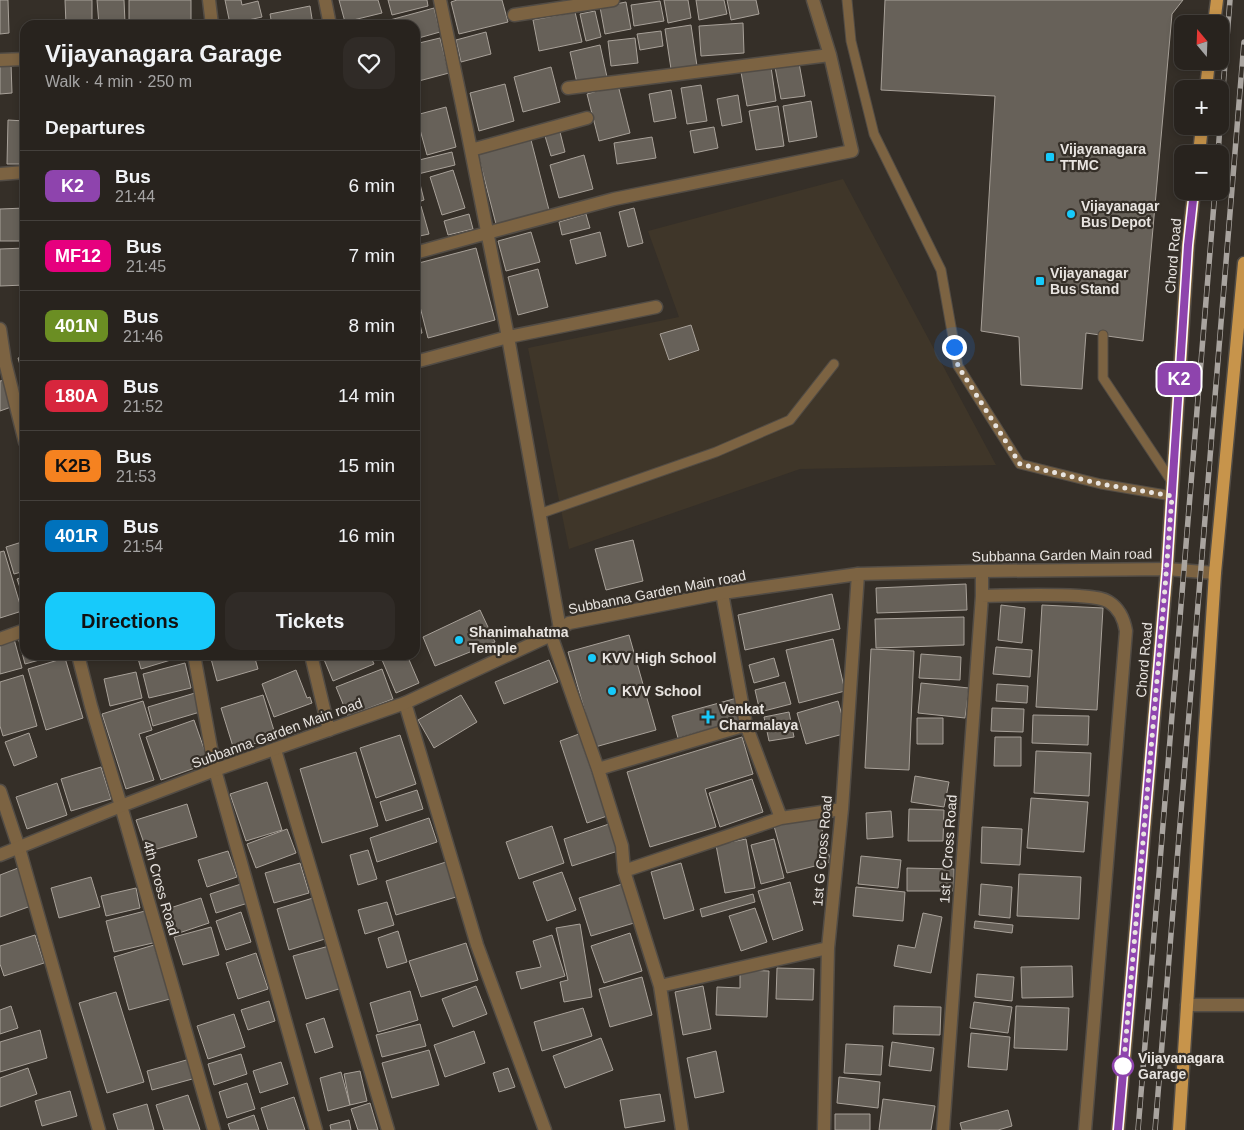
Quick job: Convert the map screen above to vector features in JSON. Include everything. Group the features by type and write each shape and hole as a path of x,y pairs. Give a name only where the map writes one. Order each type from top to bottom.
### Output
{"main road":[{"path":"1215,15 1216,0"},
{"name":"Chord Road","path":"1118,1130 1167,569 1188,245 1193,200"},
{"path":"1179,1130 1215,573 1238,380 1244,263"}],"street":[{"path":"209,0 211,20"},
{"path":"325,0 329,20"},
{"path":"440,0 508,337 540,514 555,632 622,846 624,871 660,986 682,1130"},
{"path":"514,15 613,0"},
{"path":"420,252 614,200 852,151 830,55 813,0"},
{"path":"568,88 830,55"},
{"path":"0,60 20,59"},
{"path":"471,150 588,118"},
{"path":"0,174 20,172"},
{"path":"420,361 508,337 656,307"},
{"path":"0,329 5,362 20,422"},
{"name":"Subbanna Garden Main road","path":"0,855 215,770 406,703 569,624 722,593 858,574 1167,569 1215,573"},
{"name":"1st F Cross Road","path":"943,1130 982,596 982,571"},
{"name":"1st G Cross Road","path":"824,1130 828,948 842,809 858,574"},
{"path":"722,593 746,725 781,818"},
{"path":"982,596 1045,594 1094,597 1108,600 1117,608 1124,620 1126,631 1085,1130"},
{"path":"0,639 20,632"},
{"name":"4th Cross Road","path":"79,660 214,1130"},
{"path":"195,660 215,770 316,1130"},
{"path":"312,660 329,730"},
{"path":"406,703 477,945 545,1130"},
{"path":"598,769 746,725"},
{"path":"275,750 388,1130"},
{"path":"0,791 20,848 99,1130"},
{"path":"624,871 781,818 842,809"},
{"path":"660,986 828,948"},
{"path":"1187,1005 1244,1005"}],"lane":[{"path":"847,0 851,41 874,134 941,270 958,366 1020,464 1101,484 1172,496"},
{"path":"1103,335 1103,378 1172,482"},
{"path":"540,514 716,452 790,420 834,364"}],"shaded area":[{"path":"843,179 996,465 800,469 569,549 528,348 679,317 648,231"}],"building":[{"path":"0,0 8,0 9,33 0,34"},
{"path":"65,0 92,0 92,20 66,20"},
{"path":"97,0 124,0 125,20 99,20"},
{"path":"129,0 191,0 191,20 129,20"},
{"path":"225,0 241,0 242,5 258,1 262,17 248,20 229,20"},
{"path":"339,0 378,0 382,13 353,20 344,20"},
{"path":"388,0 427,0 428,6 392,15"},
{"path":"457,0 502,0 508,22 459,34 451,2"},
{"path":"664,0 688,0 691,18 668,23"},
{"path":"696,0 724,0 727,14 699,20"},
{"path":"727,0 756,0 759,14 731,20"},
{"name":"Vijayanagar Bus Depot","path":"885,0 1183,0 1172,14 1143,341 1086,333 1082,389 1021,385 1019,337 981,331 995,96 881,90"},
{"path":"660,1 664,21 634,26 631,5"},
{"path":"626,2 631,29 605,34 600,7"},
{"path":"310,6 312,20 271,20 270,14"},
{"path":"434,8 440,32 420,38 420,20 390,20"},
{"path":"595,11 601,37 586,41 580,14"},
{"path":"575,12 582,42 539,51 533,20"},
{"path":"743,23 744,53 701,56 699,26"},
{"path":"691,25 697,66 671,69 665,29"},
{"path":"661,31 663,46 640,50 637,34"},
{"path":"486,32 491,54 461,62 456,40"},
{"path":"440,38 449,73 420,81 420,43"},
{"path":"635,38 638,63 611,66 608,41"},
{"path":"600,45 607,77 577,83 570,52"},
{"path":"799,63 805,96 781,99 775,67"},
{"path":"11,64 12,93 0,94 0,65"},
{"path":"551,67 560,102 523,112 514,77"},
{"path":"771,67 776,101 747,106 741,72"},
{"path":"505,84 514,121 479,131 470,93"},
{"path":"618,85 630,133 599,141 587,94"},
{"path":"701,85 707,121 687,124 681,88"},
{"path":"671,90 676,118 654,122 649,94"},
{"path":"738,95 742,122 722,126 717,99"},
{"path":"811,101 817,137 789,142 783,106"},
{"path":"778,106 784,146 756,150 749,111"},
{"path":"446,107 456,147 427,155 420,130 420,114"},
{"path":"8,120 20,121 20,164 7,164"},
{"path":"714,127 718,148 694,153 690,131"},
{"path":"560,132 565,152 551,156 545,136"},
{"path":"652,137 656,158 617,164 614,143"},
{"path":"531,140 549,210 496,224 478,154"},
{"path":"452,152 455,165 420,174 420,160"},
{"path":"584,155 593,189 559,198 550,165"},
{"path":"453,170 465,208 442,215 430,177"},
{"path":"420,184 424,200 420,201"},
{"path":"420,206 429,234 420,236"},
{"path":"20,208 20,241 0,241 0,209"},
{"path":"634,208 643,243 628,247 619,212"},
{"path":"469,214 473,229 448,235 444,221"},
{"path":"586,214 590,228 562,235 559,222"},
{"path":"531,232 540,262 506,271 498,241"},
{"path":"600,232 606,256 576,264 570,240"},
{"path":"20,248 20,285 0,286 0,249"},
{"path":"476,248 495,320 428,338 420,307 420,263"},
{"path":"538,269 548,307 518,315 508,277"},
{"path":"691,325 699,350 669,360 660,334"},
{"path":"5,380 14,406 0,411 0,381"},
{"path":"633,540 643,581 606,590 595,549"},
{"path":"20,543 20,572 14,574 6,547"},
{"path":"4,551 20,604 20,612 0,618 0,552"},
{"path":"966,584 967,610 877,613 876,588"},
{"path":"832,594 840,629 745,650 738,615"},
{"path":"1001,605 1025,608 1022,643 998,640"},
{"path":"1042,605 1103,608 1097,710 1036,707"},
{"name":"Shanimahatma Temple","path":"480,610 495,642 435,666 423,637"},
{"path":"964,617 964,645 876,648 875,619"},
{"name":"KVV School","path":"629,635 656,730 595,747 568,652"},
{"path":"14,639 22,668 0,674 0,643"},
{"path":"833,639 845,691 799,703 786,650"},
{"path":"996,647 1032,650 1030,677 993,674"},
{"path":"871,649 914,651 909,770 865,768"},
{"path":"921,654 961,657 960,680 919,678"},
{"path":"774,658 779,676 754,683 749,665"},
{"path":"24,660 39,660 25,664"},
{"path":"58,660 66,660 83,718 46,730 28,669"},
{"path":"138,660 171,660 141,669"},
{"path":"211,660 255,660 258,669 217,681"},
{"path":"324,660 372,660 374,664 333,681"},
{"path":"382,660 409,660 419,683 396,693"},
{"path":"549,660 558,682 504,704 495,682"},
{"path":"185,663 191,688 149,698 143,674"},
{"path":"382,669 393,699 348,716 336,687"},
{"path":"296,670 307,698 310,697 312,703 274,717 262,684"},
{"path":"136,672 142,698 110,706 104,679"},
{"path":"23,675 37,726 3,736 0,726 0,682"},
{"path":"785,682 791,704 760,712 755,690"},
{"path":"921,683 969,688 965,718 918,713"},
{"path":"997,684 1028,686 1027,703 996,701"},
{"path":"195,693 200,712 153,726 148,707"},
{"path":"263,695 276,737 234,750 221,708"},
{"path":"461,695 477,722 434,748 418,720"},
{"path":"737,698 742,720 678,738 672,716"},
{"path":"143,701 152,730 139,734 154,780 126,789 102,714"},
{"path":"838,701 847,733 806,744 797,713"},
{"path":"992,708 1024,709 1023,732 991,731"},
{"path":"789,712 794,737 769,741 764,717"},
{"path":"1033,715 1089,716 1088,745 1032,743"},
{"path":"917,718 943,718 943,744 917,744"},
{"path":"194,720 209,763 161,780 146,737"},
{"path":"29,733 37,757 14,766 5,742"},
{"path":"579,734 607,816 587,823 560,741"},
{"path":"400,735 416,784 376,798 360,748"},
{"path":"742,737 753,774 705,789 716,827 650,847 627,772"},
{"path":"995,737 1021,737 1021,766 994,766"},
{"path":"1036,751 1091,753 1089,796 1034,793"},
{"path":"356,752 378,826 322,843 300,769"},
{"path":"101,767 111,799 71,811 61,779"},
{"path":"915,776 949,782 944,807 911,802"},
{"path":"752,779 763,812 720,827 709,793"},
{"path":"267,782 282,830 246,841 230,794"},
{"path":"57,783 67,815 27,829 16,797"},
{"path":"417,790 423,809 386,821 380,802"},
{"path":"1031,798 1088,802 1084,852 1027,848"},
{"path":"187,804 197,837 147,852 136,820"},
{"path":"909,809 944,810 943,841 908,841"},
{"path":"891,811 893,837 867,839 866,813"},
{"path":"818,815 831,862 787,873 774,826"},
{"path":"429,818 437,842 377,862 370,838"},
{"path":"609,824 618,851 572,866 564,839"},
{"path":"552,826 564,863 519,879 506,842"},
{"path":"982,827 1022,829 1020,865 981,863"},
{"path":"287,829 296,853 256,868 247,844"},
{"path":"746,839 755,888 725,893 716,845"},
{"path":"774,839 784,878 761,884 751,845"},
{"path":"368,850 377,879 358,885 350,855"},
{"path":"228,851 237,877 207,887 198,860"},
{"path":"861,856 901,860 898,888 858,884"},
{"path":"446,862 456,897 396,915 386,881"},
{"path":"300,863 309,893 274,903 265,873"},
{"path":"681,863 694,910 664,919 651,872"},
{"path":"18,868 31,906 0,917 0,875"},
{"path":"907,868 954,869 954,891 907,891"},
{"path":"562,872 576,910 547,921 533,882"},
{"path":"1019,874 1081,877 1079,919 1017,916"},
{"path":"91,877 100,907 59,918 51,888"},
{"path":"790,882 803,930 773,940 758,891"},
{"path":"241,884 248,903 216,913 210,894"},
{"path":"622,884 634,923 591,936 579,898"},
{"path":"981,884 1012,887 1010,918 979,915"},
{"path":"856,887 905,892 903,921 853,916"},
{"path":"136,888 140,908 106,916 101,896"},
{"path":"753,894 755,902 702,917 700,909"},
{"path":"201,898 209,923 173,935 164,910"},
{"path":"313,898 325,939 289,950 277,909"},
{"path":"387,902 394,925 365,934 358,910"},
{"path":"755,908 767,942 741,951 729,916"},
{"path":"149,910 157,942 114,952 106,921"},
{"path":"241,912 251,942 226,950 216,921"},
{"path":"923,913 942,917 931,973 894,966 898,945 915,948"},
{"path":"975,921 1013,925 1012,933 974,928"},
{"path":"580,924 592,997 564,1002 560,982 568,980 556,928"},
{"path":"211,927 219,955 183,965 174,937"},
{"path":"398,931 407,962 387,968 378,938"},
{"path":"630,933 642,971 604,983 591,946"},
{"path":"35,935 44,963 4,976 0,964 0,946"},
{"path":"552,935 565,976 521,989 516,972 541,967 533,941"},
{"path":"466,943 478,980 421,997 409,961"},
{"path":"154,945 170,999 129,1010 114,957"},
{"path":"329,946 342,988 306,999 293,956"},
{"path":"256,953 268,989 238,999 226,963"},
{"path":"1072,966 1073,997 1022,998 1021,967"},
{"path":"777,968 814,969 813,1000 776,999"},
{"path":"740,970 769,971 767,1017 716,1015 717,987 740,988"},
{"path":"977,974 1014,977 1012,1001 975,997"},
{"path":"642,977 652,1015 610,1027 599,989"},
{"path":"476,986 487,1014 453,1027 442,999"},
{"path":"703,986 711,1029 683,1035 675,992"},
{"path":"410,991 418,1020 378,1032 370,1003"},
{"path":"116,992 144,1082 107,1093 79,1003"},
{"path":"269,1001 275,1021 248,1030 241,1010"},
{"path":"974,1002 1012,1007 1008,1033 970,1028"},
{"path":"11,1006 18,1028 0,1034 0,1010"},
{"path":"894,1006 941,1007 940,1035 893,1034"},
{"path":"1016,1006 1069,1008 1067,1050 1014,1048"},
{"path":"583,1008 592,1036 542,1051 534,1022"},
{"path":"234,1014 245,1047 208,1059 197,1026"},
{"path":"324,1018 333,1047 315,1053 306,1024"},
{"path":"420,1024 426,1046 382,1057 376,1035"},
{"path":"40,1030 47,1058 0,1072 0,1042"},
{"path":"474,1031 485,1063 445,1077 434,1045"},
{"path":"971,1033 1010,1037 1007,1070 968,1067"},
{"path":"601,1038 613,1070 565,1088 553,1056"},
{"path":"892,1042 934,1048 931,1071 889,1066"},
{"path":"846,1044 883,1046 881,1075 844,1073"},
{"path":"429,1050 439,1085 392,1098 382,1063"},
{"path":"716,1051 724,1092 695,1098 687,1058"},
{"path":"241,1054 247,1074 214,1085 208,1064"},
{"path":"190,1059 196,1078 152,1090 147,1071"},
{"path":"281,1062 288,1084 260,1093 253,1071"},
{"path":"28,1068 37,1094 0,1107 0,1078"},
{"path":"508,1068 515,1087 499,1092 493,1073"},
{"path":"360,1071 367,1101 350,1105 344,1074"},
{"path":"341,1072 350,1105 328,1111 320,1078"},
{"path":"839,1077 880,1082 878,1108 837,1103"},
{"path":"247,1083 255,1109 227,1118 219,1092"},
{"path":"70,1091 77,1116 42,1126 35,1101"},
{"path":"660,1094 665,1121 625,1128 620,1100"},
{"path":"188,1095 200,1130 164,1130 156,1105"},
{"path":"294,1097 305,1130 268,1130 261,1108"},
{"path":"883,1099 935,1106 931,1130 879,1130"},
{"path":"370,1103 378,1130 358,1130 351,1109"},
{"path":"147,1104 154,1130 118,1130 113,1114"},
{"path":"1008,1110 1012,1126 998,1130 962,1130 960,1123"},
{"path":"835,1114 870,1114 870,1130 835,1130"},
{"path":"254,1115 259,1130 230,1130 228,1124"},
{"path":"349,1120 351,1130 331,1130 330,1125"}],"railway":[{"path":"1224,80 1230,0"},
{"path":"1155,1130 1244,42"},
{"path":"1219,135 1219,145"},
{"path":"1138,1130 1214,200"}],"bus line":[{"name":"K2","path":"1118,1130 1167,569 1188,245 1193,200"}],"place":[{"name":"Vijayanagara TTMC","path":"1050,157"},
{"name":"Vijayanagar Bus Depot","path":"1071,214"},
{"name":"Vijayanagar Bus Stand","path":"1040,281"},
{"name":"Shanimahatma Temple","path":"459,640"},
{"name":"KVV High School","path":"592,658"},
{"name":"KVV School","path":"612,691"},
{"name":"Venkat Charmalaya","path":"708,717"},
{"name":"Vijayanagara Garage","path":"1123,1066"}],"route":[{"path":"954,347 958,366 1020,464 1101,484 1172,496 1123,1072 1123,1066"}]}
